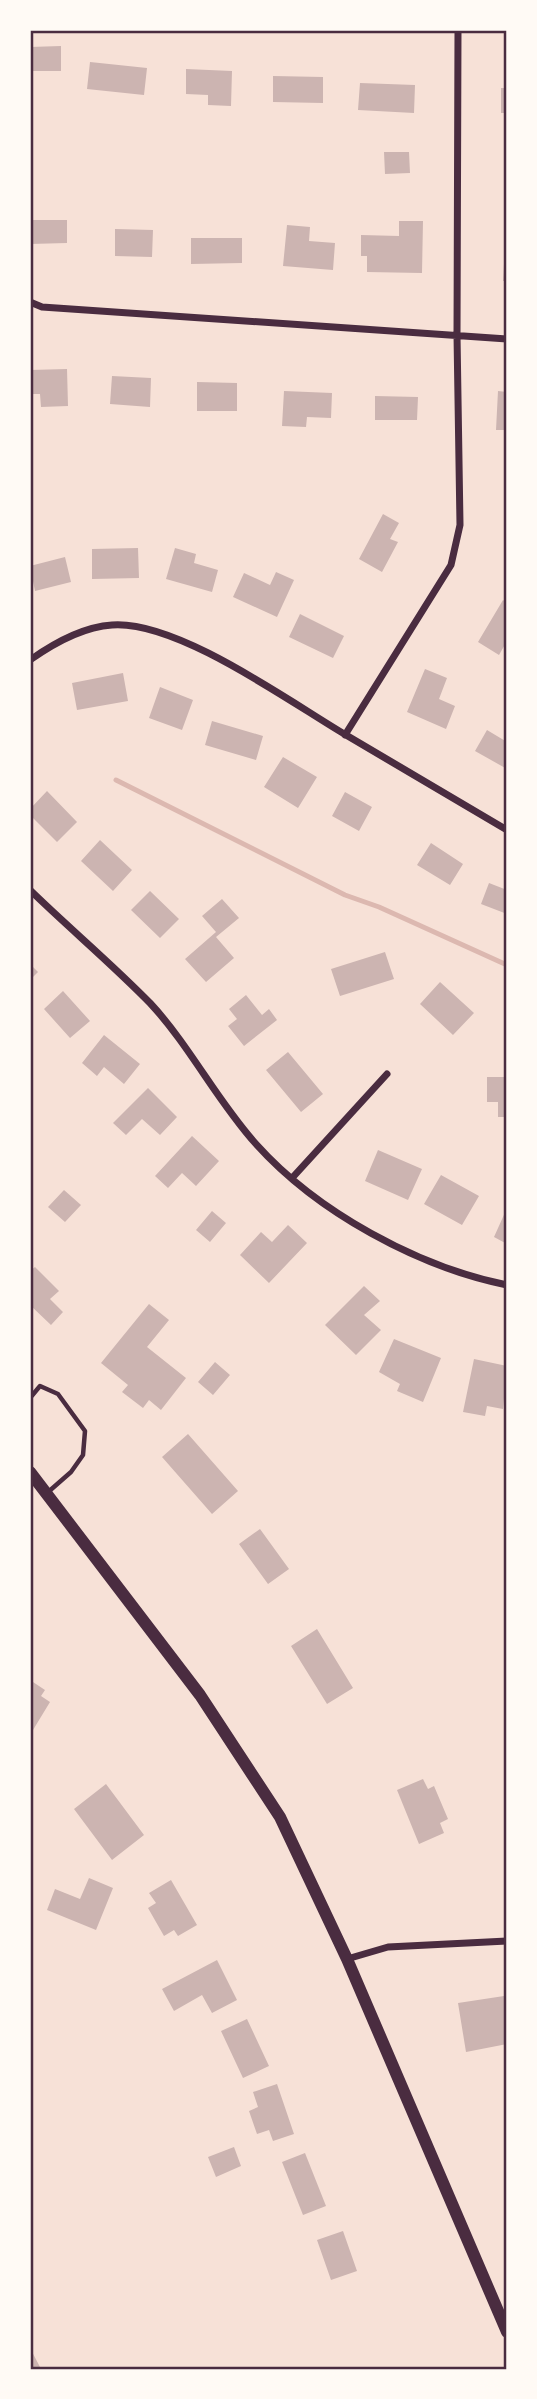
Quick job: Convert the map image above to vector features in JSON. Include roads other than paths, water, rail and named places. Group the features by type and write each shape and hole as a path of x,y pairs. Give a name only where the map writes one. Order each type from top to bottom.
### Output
{"main road":[{"path":"30,1472 200,1695 259,1782 301,1859 347,1959 507,2332"}],"street":[{"path":"345,735 451,565 460,525 457,335 458,30"},
{"path":"30,302 42,307 507,339"},
{"path":"30,660 52,644 85,631 113,625 150,630 219,657 507,830"},
{"path":"30,890 151,1005 256,1144 293,1177 341,1216 382,1242 478,1279 507,1285"},
{"path":"293,1177 387,1074"},
{"path":"347,1959 388,1947 507,1941"}],"lane":[{"path":"30,1398 40,1386 58,1394 85,1431 83,1455 71,1472 46,1493"}],"waterway":[{"path":"116,780 345,895 379,907 507,965"}]}
